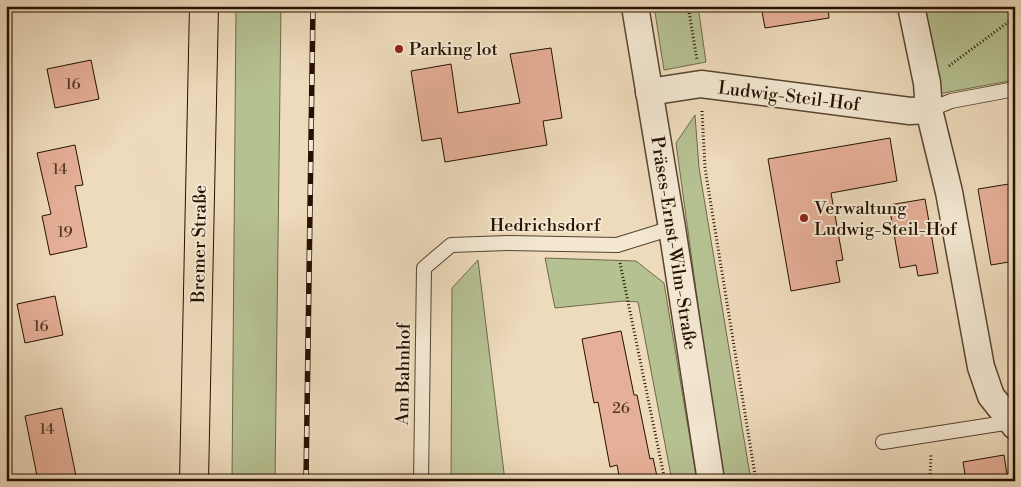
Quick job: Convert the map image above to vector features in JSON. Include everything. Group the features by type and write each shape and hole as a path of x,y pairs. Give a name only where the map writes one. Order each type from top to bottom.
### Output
{"main road":[{"name":"Bremer Straße","path":"194,481 204,6"}],"street":[{"name":"Präses-Ernst-Wilm-Straße","path":"635,6 711,481"},
{"path":"911,6 926,83 929,110 950,192 981,367 991,396 1013,424"},
{"name":"Ludwig-Steil-Hof","path":"649,92 701,84 910,112 929,110"}],"lane":[{"path":"929,110 950,101 1015,89"},
{"name":"Hedrichsdorf","path":"424,268 452,245 508,243 617,244 672,228"},
{"name":"Am Bahnhof","path":"420,481 424,268"},
{"path":"883,442 1013,424"}],"path":[{"path":"688,6 701,84 704,168 756,481"},
{"path":"926,83 1015,18"},
{"path":"617,244 665,481"},
{"path":"928,435 932,456 930,481"}],"green space":[{"path":"236,6 281,6 275,481 232,481"},
{"path":"654,6 698,6 706,62 664,70"},
{"path":"922,6 1015,6 1015,80 938,94"},
{"path":"695,115 699,168 751,481 722,481 676,143"},
{"path":"545,258 636,261 664,283 697,481 672,481 638,302 624,301 555,308"},
{"path":"478,260 505,481 451,481 452,288"}],"building":[{"path":"761,6 828,6 829,18 765,28"},
{"path":"551,48 562,118 543,121 547,145 445,162 441,138 422,141 411,71 451,64 458,113 520,103 510,54"},
{"path":"91,60 99,99 55,108 47,69"},
{"name":"Verwaltung Ludwig-Steil-Hof","path":"890,138 897,181 831,193 843,260 836,261 840,282 791,291 768,159"},
{"path":"75,145 83,185 75,186 87,247 50,255 42,216 51,214 37,153"},
{"path":"1015,183 1015,261 991,265 978,189"},
{"path":"925,199 938,273 918,276 916,265 900,268 889,205"},
{"path":"55,296 63,335 25,343 17,304"},
{"path":"621,331 634,395 637,395 650,459 653,458 658,481 620,481 617,465 610,467 598,402 594,403 582,339"},
{"path":"62,408 76,476 54,481 38,481 25,416"},
{"path":"1004,455 1008,481 966,481 963,462"}],"railway":[{"path":"306,481 313,6"}],"place":[{"name":"Parking lot","path":"399,49"},
{"name":"Verwaltung Ludwig-Steil-Hof","path":"804,218"}]}
